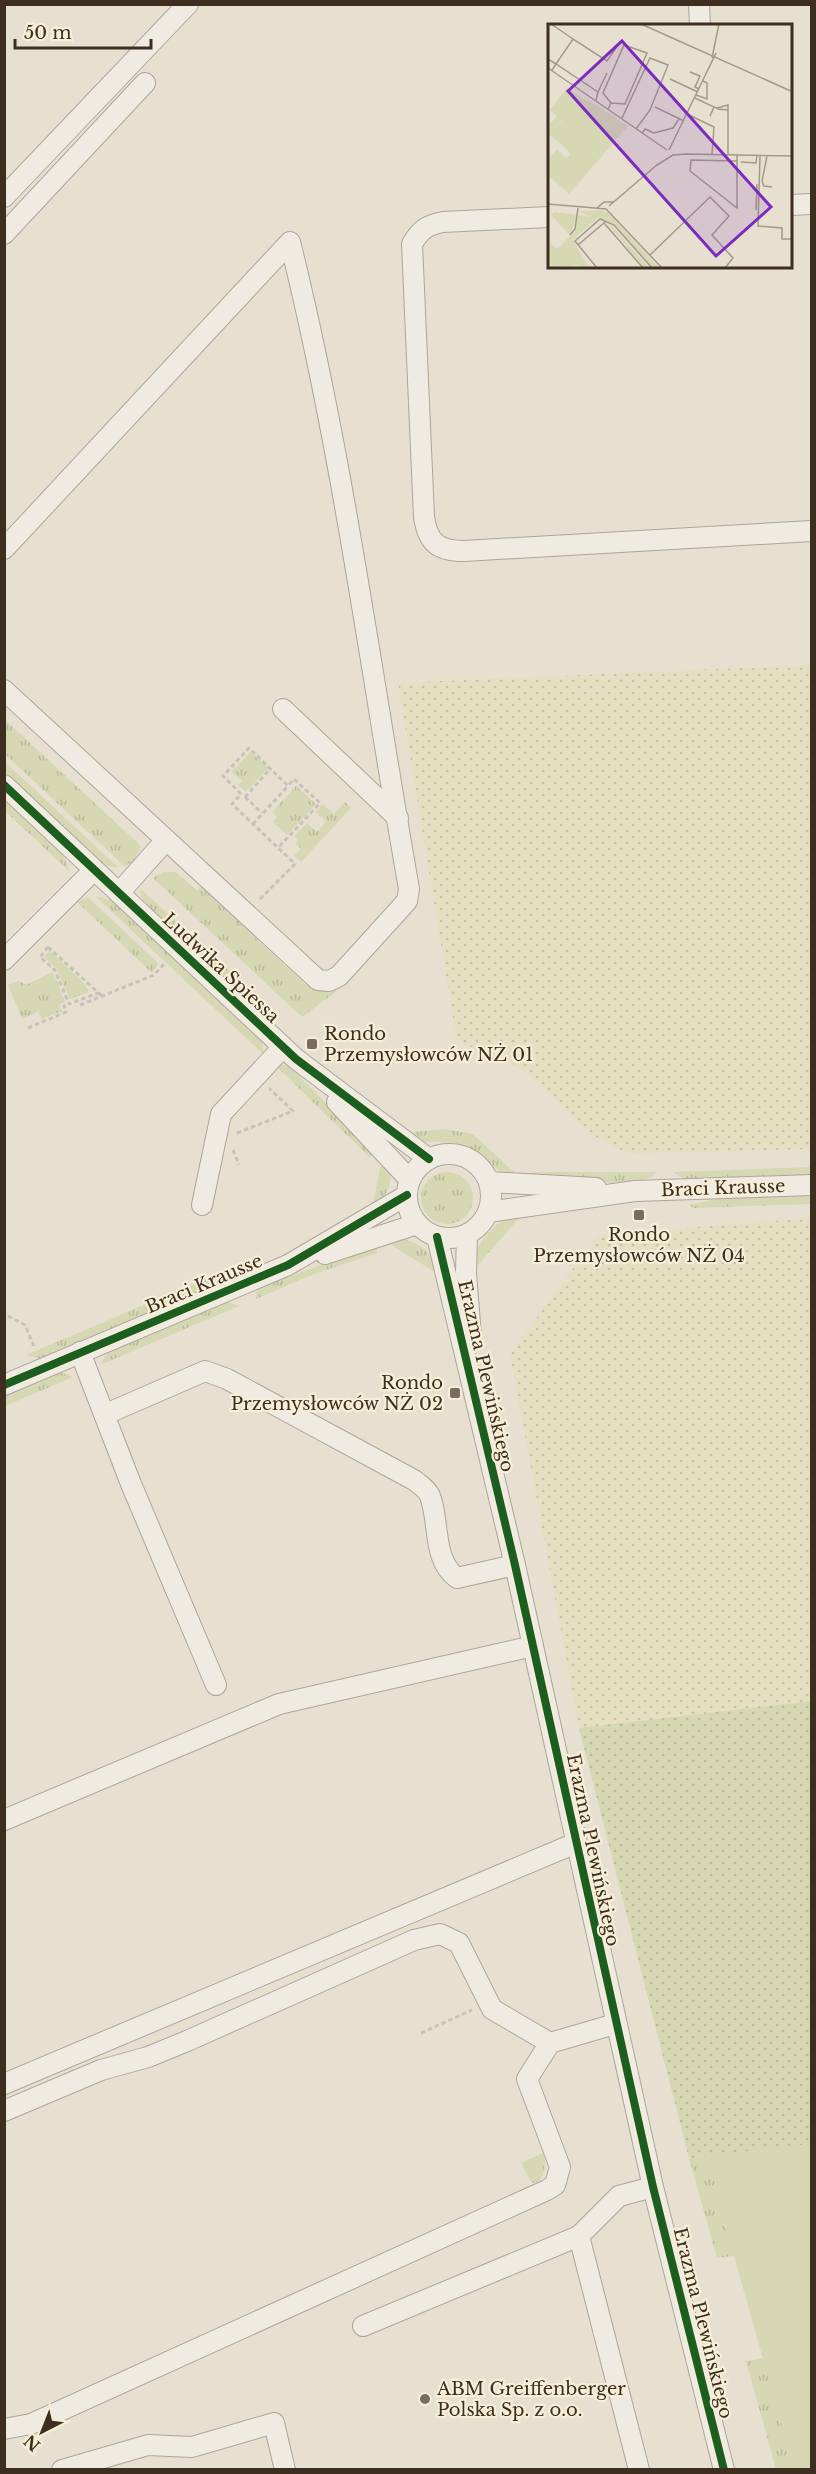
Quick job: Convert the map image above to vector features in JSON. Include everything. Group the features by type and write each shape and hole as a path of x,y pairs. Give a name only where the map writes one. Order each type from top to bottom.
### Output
{"street":[{"path":"4,197 188,4"},
{"path":"699,4 700,24"},
{"path":"4,234 145,83"},
{"path":"792,205 812,204"},
{"path":"548,217 443,222 429,225 419,233 412,244 424,517 430,539 442,549 464,551 812,531"},
{"path":"4,549 290,242 314,339 349,518 409,889 407,901 344,971 328,981 314,978 4,690"},
{"path":"283,709 398,818"},
{"name":"Ludwika Spiessa","path":"4,785 290,1053 429,1159"},
{"path":"119,893 166,840"},
{"path":"4,960 94,870"},
{"path":"202,1205 221,1114 256,1076 290,1053 408,1188"},
{"path":"449,1154 469,1159 484,1173 489,1182 491,1197 488,1212 480,1225 467,1234 452,1238 437,1237 417,1224 411,1215 408,1188 421,1164 429,1159 449,1154"},
{"name":"Braci Krausse","path":"489,1182 635,1191 812,1185"},
{"name":"Braci Krausse","path":"288,1265 408,1188"},
{"name":"Braci Krausse","path":"488,1212 635,1191"},
{"name":"Braci Krausse","path":"4,1385 288,1265 417,1224"},
{"name":"Erazma Plewińskiego","path":"467,1234 466,1273 476,1395"},
{"name":"Erazma Plewińskiego","path":"437,1237 515,1565 615,2024 653,2187 724,2469"},
{"path":"80,1352 106,1414 131,1484 216,1685"},
{"path":"106,1414 205,1371 227,1379 414,1480 430,1494 447,1571 457,1578 515,1565"},
{"path":"4,1820 279,1704 533,1646"},
{"path":"4,2084 576,1843"},
{"path":"4,2111 101,2070 168,2049 414,1940 440,1934 459,1943 492,2009 549,2043"},
{"path":"4,2428 31,2424 555,2185 561,2167 527,2079 549,2043 615,2024"},
{"path":"363,2326 579,2236 619,2196 653,2187"},
{"path":"579,2236 639,2469"},
{"path":"62,2469 148,2445 192,2447 274,2423 285,2469"}],"path":[{"path":"262,813 223,776 249,748 288,786"},
{"path":"253,892 261,900 295,864 231,804 271,768"},
{"path":"253,824 294,779 320,803 278,848"},
{"path":"44,942 102,996"},
{"path":"48,946 40,957 55,970 69,1004"},
{"path":"80,1005 154,975 164,964"},
{"path":"28,1028 66,1012 64,1006 98,993"},
{"path":"228,1137 292,1111 256,1076"},
{"path":"232,1146 240,1165"},
{"path":"8,1316 25,1325 35,1349"}],"shaded area":[{"path":"811,665 811,1149 629,1154 590,1134 545,1089 513,1064 457,1041 398,683"},
{"path":"811,1218 811,1701 579,1728 510,1354 598,1235"}],"green space":[{"path":"4,719 141,846 134,861 125,867 5,754"},
{"path":"250,752 268,768 246,792 238,785 242,781 231,772"},
{"path":"4,761 119,868 103,865 5,772"},
{"path":"296,786 316,804 287,835 273,822 277,817 272,812"},
{"path":"4,800 63,854 70,872 5,811"},
{"path":"345,802 351,808 301,862 294,856 301,849 295,843 298,840 294,836 307,823 317,832 326,822 316,812 322,804 334,814"},
{"path":"163,872 175,872 197,890 201,887 305,984 320,990 341,988 302,1017 153,878"},
{"path":"141,889 277,1015 274,1019 258,1010 148,906 140,894"},
{"path":"95,896 111,900 262,1042 264,1055"},
{"path":"88,897 158,963 152,973 77,902"},
{"path":"49,950 85,984 89,992 70,999 57,969 44,957"},
{"path":"53,972 65,1002 59,1005 62,1011 42,1019 38,1012 22,1019 8,985 19,981 26,985"},
{"path":"285,1065 296,1073 377,1154 369,1157 276,1066"},
{"path":"445,1129 473,1134 516,1174 501,1173 480,1154 461,1144 407,1138 413,1132"},
{"path":"385,1163 390,1176 389,1187 375,1207 373,1204 380,1168"},
{"path":"812,1167 811,1175 685,1180 673,1172"},
{"path":"442,1172 452,1172 466,1179 473,1198 466,1217 452,1224 442,1224 432,1220 425,1213 421,1203 421,1193 425,1183 432,1176"},
{"path":"532,1172 656,1172 649,1178 617,1183 528,1176"},
{"path":"811,1196 811,1204 693,1208 690,1205 721,1198"},
{"path":"519,1213 519,1218 478,1265 472,1265 482,1240 488,1233 502,1221"},
{"path":"399,1238 424,1248 439,1270 433,1271 390,1244 389,1241"},
{"path":"377,1244 377,1253 314,1274 256,1299 256,1292 264,1286"},
{"path":"222,1272 207,1288 41,1359 26,1355"},
{"path":"228,1302 239,1306 100,1365 107,1353"},
{"path":"62,1373 73,1377 5,1406 5,1396"},
{"path":"811,1701 811,2144 689,2158 579,1728"},
{"path":"811,2144 811,2246 717,2258 689,2158"},
{"path":"811,2144 811,2469 794,2469 734,2256 731,2256 714,2155"},
{"path":"543,2153 544,2172 538,2182 532,2183 521,2163"},
{"path":"811,2351 811,2469 776,2469 746,2361"}],"cycle path":[{"path":"4,785 296,1059 429,1159"},
{"path":"4,1385 288,1265 407,1195"},
{"path":"437,1237 515,1565 653,2187 724,2470"}],"place":[{"name":"Rondo Przemysłowców NŻ 01","path":"312,1044"},
{"name":"Rondo Przemysłowców NŻ 04","path":"639,1215"},
{"name":"Rondo Przemysłowców NŻ 02","path":"455,1393"},
{"name":"ABM Greiffenberger Polska Sp. z o.o.","path":"425,2399"}]}
